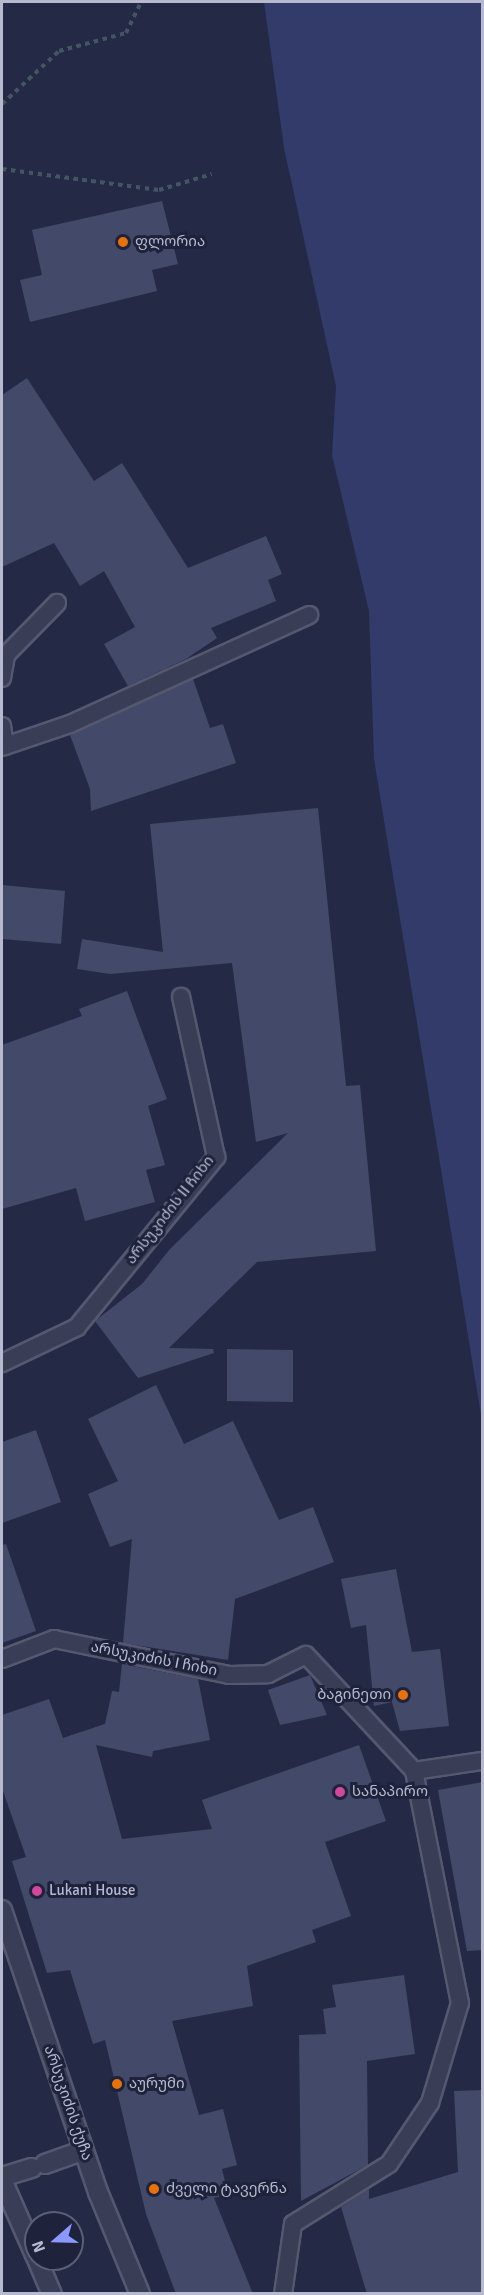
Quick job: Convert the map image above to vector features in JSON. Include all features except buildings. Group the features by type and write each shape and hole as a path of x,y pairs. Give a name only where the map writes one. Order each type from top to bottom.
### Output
{"street":[{"name":"არსუკიძის ქუჩა","path":"2,1910 84,2150 140,2294"},
{"path":"24,2230 2,2178 84,2150"},
{"path":"42,2271 52,2294"}],"lane":[{"path":"2,678 6,655 57,603"},
{"path":"2,726 3,747 70,724 309,615"},
{"name":"არსუკიძის II ჩიხი","path":"2,1363 77,1327 216,1157 181,996"},
{"name":"არსუკიძის I ჩიხი","path":"2,1659 54,1639 229,1675 268,1674 306,1655 414,1771"},
{"path":"283,2294 293,2224 389,2164 430,2103 460,2003 414,1771 483,1761"}],"path":[{"path":"2,104 59,51 126,33 141,2"},
{"path":"2,169 159,190 212,174"}],"water":[{"path":"264,2 482,2 482,1421 374,759 369,611 332,455 336,386 284,148"}],"place":[{"name":"ფლორია","path":"123,242"},
{"name":"ბაგინეთი","path":"403,1695"},
{"name":"სანაპირო","path":"340,1792"},
{"name":"Lukani House","path":"37,1891"},
{"name":"აურუმი","path":"117,2084"},
{"name":"ძველი ტავერნა","path":"154,2189"}]}
